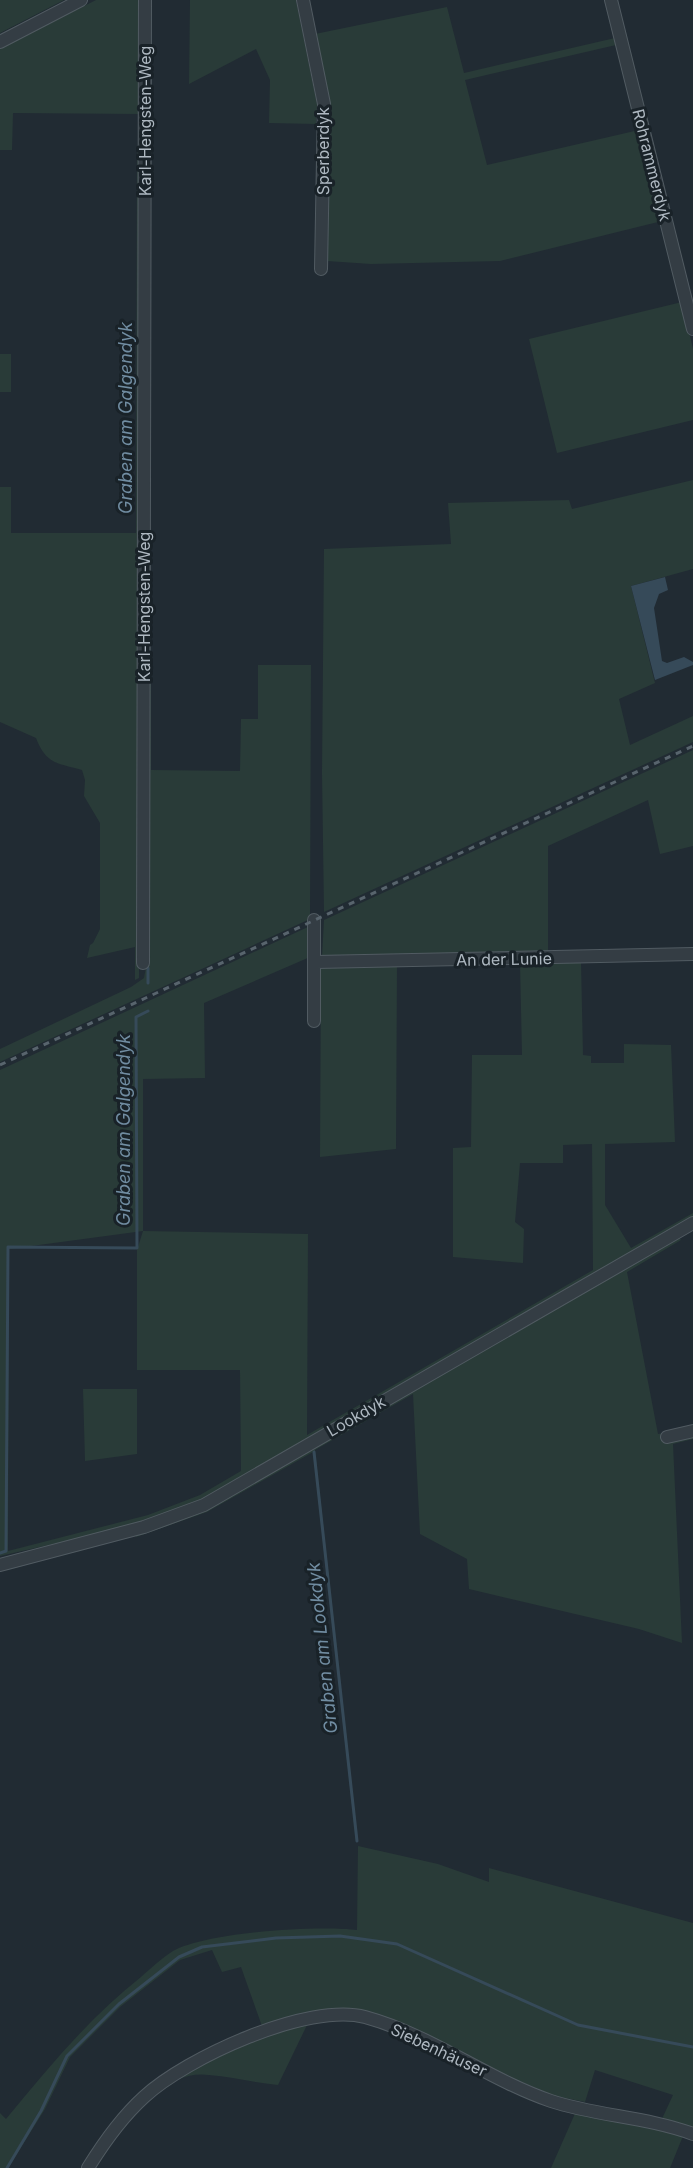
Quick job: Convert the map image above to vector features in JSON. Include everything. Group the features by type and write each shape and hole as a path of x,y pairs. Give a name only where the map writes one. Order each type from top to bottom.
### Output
{"street":[{"path":"0,42 81,0"},
{"name":"Karl-Hengsten-Weg","path":"143,963 145,0"},
{"name":"Sperberdyk","path":"303,0 324,104 321,269"},
{"name":"Rohrammerdyk","path":"611,0 693,329"},
{"path":"314,920 316,962 314,1022"},
{"name":"An der Lunie","path":"316,962 693,954"},
{"name":"Lookdyk","path":"0,1565 144,1527 204,1505 693,1223"},
{"path":"667,1437 693,1431"},
{"name":"Siebenhäuser","path":"88,2168 113,2130 143,2097 188,2064 248,2038 320,2015 364,2017 406,2032 492,2075 552,2101 693,2134"}],"green space":[{"path":"0,0 64,0 0,33"},
{"path":"96,0 139,0 139,114 13,113 12,150 0,150 0,49"},
{"path":"190,0 296,0 317,104 316,124 269,123 270,80 256,49 189,84"},
{"path":"447,7 464,73 615,38 616,45 465,80 487,165 639,130 662,221 500,261 371,264 327,261 315,34"},
{"path":"137,151 141,151 139,978 135,980 135,947 87,958 90,945 100,929 100,823 84,796 85,780 82,770 53,761 44,753 36,738 0,722 0,487 11,487 11,533 136,533"},
{"path":"682,302 693,349 693,420 557,453 529,339"},
{"path":"0,354 11,354 11,392 0,392"},
{"path":"693,480 693,569 631,586 655,683 619,699 630,745 693,716 693,742 324,912 322,773 324,549 451,544 448,503 569,500 572,509"},
{"path":"258,665 311,665 310,919 0,1062 0,1049 131,987 144,978 146,967 146,684 151,684 151,770 240,771 241,719 258,719"},
{"path":"693,750 693,846 660,854 648,800 548,846 548,952 322,957 324,920"},
{"path":"310,926 310,957 204,1003 205,1078 143,1079 143,1231 308,1234 307,1435 593,1270 592,1144 563,1145 563,1163 520,1163 515,1222 524,1229 523,1263 453,1257 453,1148 471,1147 472,1055 522,1055 520,963 581,961 583,1055 591,1056 591,1063 624,1063 624,1044 671,1045 675,1142 605,1144 605,1205 631,1248 693,1213 693,1220 197,1504 137,1525 0,1556 0,1070","holes":["143,1231 137,1250 137,1370 240,1370 241,1471 200,1495 148,1515 8,1551 9,1249"]},
{"path":"397,965 396,1149 320,1157 321,967"},
{"path":"678,1236 681,1240 627,1272 658,1434 668,1432 693,1435 693,1439 673,1444 682,1643 639,1629 469,1589 467,1559 420,1534 413,1394 315,1450 358,1842 356,1842 313,1452 207,1512 136,1537 137,1531 179,1519"},
{"path":"83,1389 137,1389 137,1454 85,1461"},
{"path":"358,1846 438,1864 489,1882 489,1868 693,1923 693,2131 661,2121 673,2095 595,2070 585,2102 555,2096 354,2012 263,2029 241,1967 222,1972 212,1950 180,1960 120,2007 70,2057 45,2109 8,2168 0,2168 0,2113 6,2119 53,2062 87,2026 122,1993 173,1951 189,1944 235,1935 290,1929 357,1930"},
{"path":"330,2018 382,2024 393,2027 410,2038 385,2029 348,2021 308,2023 278,2085 209,2075 196,2075 171,2083 140,2108 92,2168 122,2124 147,2098 175,2075 204,2059 234,2047 310,2021"},
{"path":"577,2109 683,2136 670,2168 551,2168"}],"water":[{"path":"665,577 668,590 659,594 654,608 662,661 667,663 684,657 693,662 693,665 655,680 631,586"}],"waterway":[{"name":"Graben am Galgendyk","path":"148,968 148,983"},
{"name":"Graben am Galgendyk","path":"0,1553 6,1551 8,1247 137,1248 136,1017 148,1011"},
{"name":"Graben am Lookdyk","path":"314,1452 357,1841"},
{"path":"7,2168 41,2111 67,2056 119,2004 179,1957 202,1947 276,1938 340,1936 397,1944 578,2025 693,2047"}],"railway":[{"path":"0,1065 693,746"}]}
